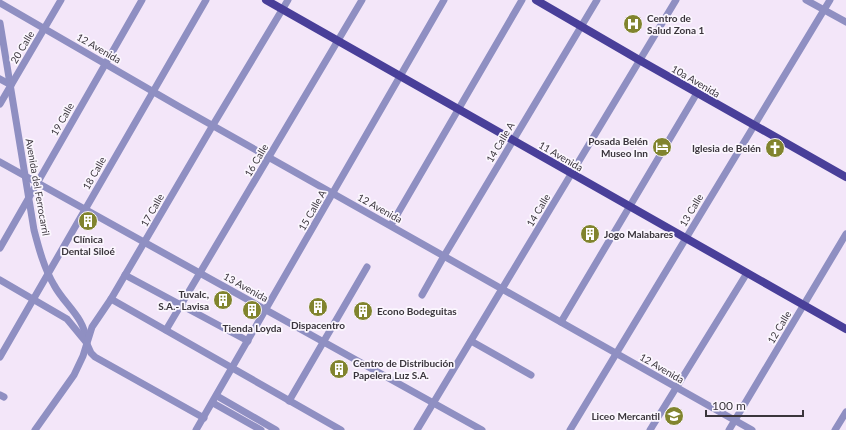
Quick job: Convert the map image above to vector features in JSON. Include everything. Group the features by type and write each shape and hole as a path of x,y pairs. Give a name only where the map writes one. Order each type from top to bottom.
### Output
{"main road":[{"name":"11 Avenida","path":"266,0 846,329"},
{"name":"10a Avenida","path":"536,0 846,177"}],"street":[{"name":"20 Calle","path":"0,104 61,0"},
{"name":"19 Calle","path":"0,248 142,0"},
{"name":"18 Calle","path":"0,357 152,91 206,0"},
{"name":"17 Calle","path":"35,430 74,375 92,327 111,299 288,0"},
{"name":"16 Calle","path":"166,330 362,0"},
{"name":"15 Calle A","path":"196,430 213,403 444,0"},
{"path":"390,225 522,0"},
{"name":"14 Calle A","path":"422,295 597,0"},
{"name":"14 Calle","path":"417,430 571,173 641,61 676,0"},
{"path":"806,0 846,22"},
{"name":"13 Calle","path":"570,430 830,0"},
{"name":"12 Avenida","path":"0,3 152,91 752,430"},
{"name":"Avenida del Ferrocarril","path":"0,23 34,230 39,251 48,274 62,298 82,324 86,332 87,343"},
{"path":"0,78 11,85"},
{"path":"561,322 697,93"},
{"name":"13 Avenida","path":"0,162 482,430"},
{"name":"12 Calle","path":"728,430 846,234"},
{"path":"289,401 367,267"},
{"path":"650,430 747,273"},
{"path":"125,275 248,341"},
{"path":"0,280 67,319 87,343 91,353 95,356 204,418"},
{"path":"111,299 342,430"},
{"path":"471,341 531,375"},
{"path":"217,396 276,430"},
{"path":"213,403 261,430"},
{"path":"835,430 846,412"}],"place":[{"name":"Centro de Salud Zona 1","path":"633,24"},
{"name":"Posada Belén Museo Inn","path":"662,147"},
{"name":"Iglesia de Belén","path":"775,148"},
{"name":"Clínica Dental Siloé","path":"88,221"},
{"name":"Jogo Malabares","path":"590,234"},
{"name":"Tuvalc, S.A.- Lavisa","path":"223,300"},
{"name":"Dispacentro","path":"318,307"},
{"name":"Tienda Loyda","path":"252,310"},
{"name":"Econo Bodeguitas","path":"363,311"},
{"name":"Centro de Distribución Papelera Luz S.A.","path":"339,369"},
{"name":"Liceo Mercantil","path":"674,416"}]}
